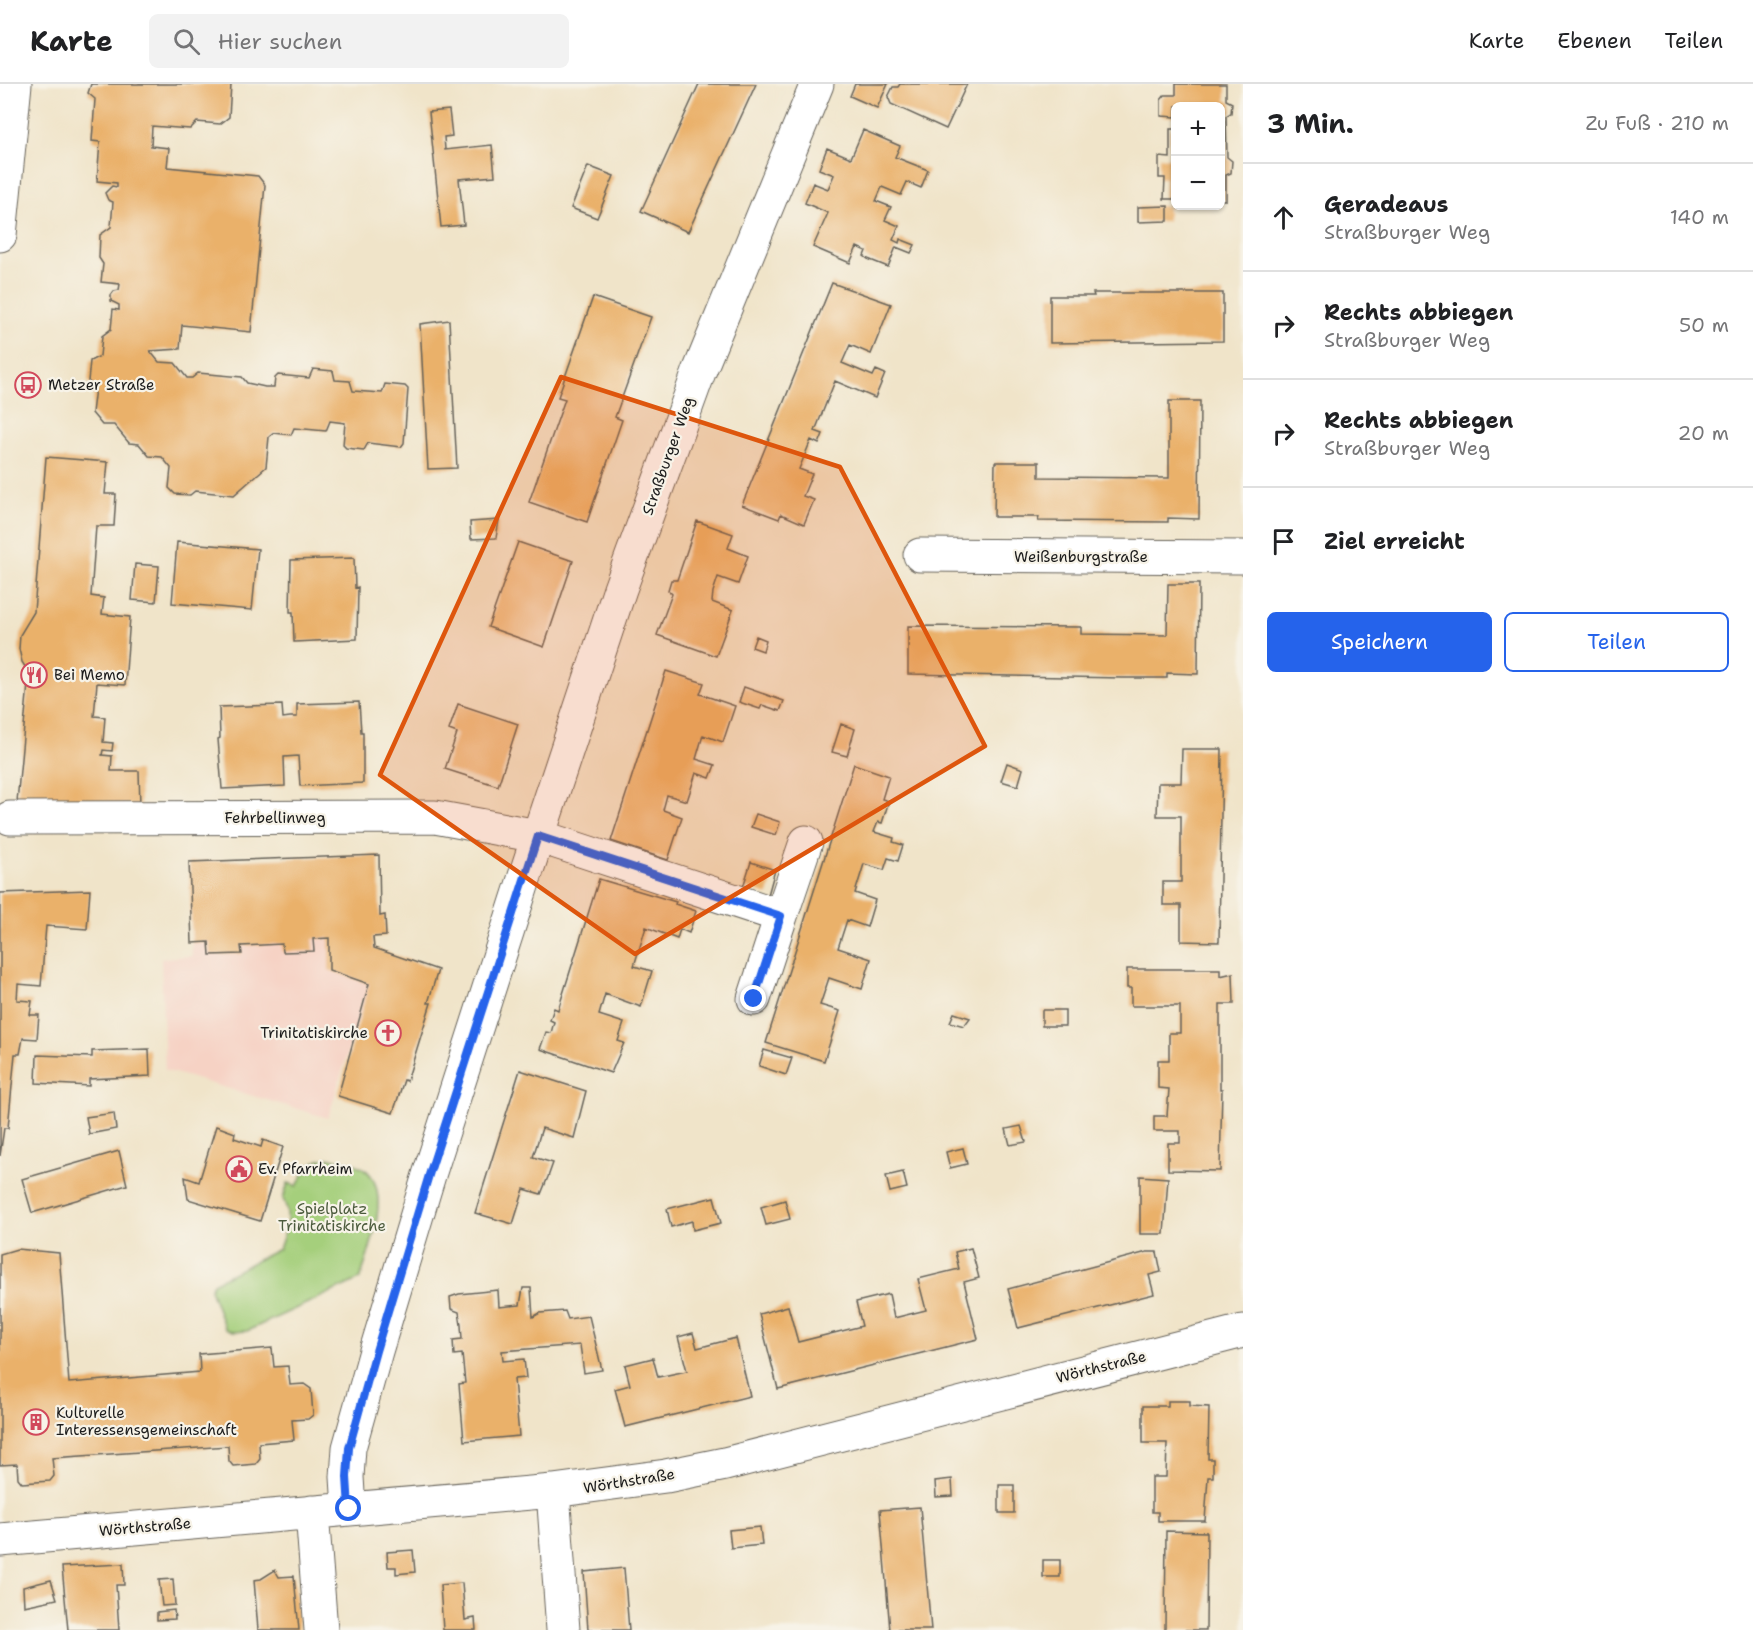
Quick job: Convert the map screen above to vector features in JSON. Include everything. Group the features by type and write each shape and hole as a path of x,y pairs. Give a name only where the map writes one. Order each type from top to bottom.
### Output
{"street":[{"path":"0,235 2,187 15,84"},
{"name":"Straßburger Weg","path":"349,1509 347,1477 349,1448 376,1351 429,1175 538,836 620,589 699,372 817,84"},
{"name":"Weißenburgstraße","path":"920,555 1243,557"},
{"name":"Fehrbellinweg","path":"10,818 435,817 538,836"},
{"path":"538,836 781,916"},
{"path":"754,999 806,842"},
{"name":"Wörthstraße","path":"1,1540 553,1491 666,1476 725,1464 1243,1331"},
{"path":"553,1491 563,1630"},
{"path":"312,1512 321,1630"}],"highlighted area":[{"path":"561,377 840,467 985,746 635,954 380,775"}],"shaded area":[{"path":"281,859 283,952 314,951 313,939 329,938 329,970 369,984 328,1118 165,1070 161,958 192,956 189,862"}],"green space":[{"name":"Spielplatz Trinitatiskirche","path":"331,1158 363,1168 372,1177 377,1190 378,1205 373,1237 360,1279 247,1331 232,1332 225,1329 210,1289 213,1283 279,1249 287,1224 286,1205 283,1199 288,1183 297,1186 310,1166 319,1160"}],"building":[{"path":"91,84 231,84 229,117 220,124 197,122 190,129 152,126 151,146 169,148 167,167 258,176 265,185 251,332 182,325 180,349 150,351 159,362 175,363 187,378 192,378 198,373 242,377 247,383 265,387 274,387 275,378 278,375 309,378 313,369 333,371 335,380 350,381 353,391 382,393 385,384 405,386 408,389 404,443 401,447 368,443 364,450 346,448 343,445 345,423 330,421 326,431 294,428 291,435 274,433 269,437 266,467 234,495 195,491 190,495 175,494 169,488 171,468 162,457 149,456 139,444 129,443 114,425 102,425 92,413 95,388 88,381 90,361 100,356 102,336 111,329 113,309 119,310 119,305 111,301 111,295 114,291 119,290 120,284 101,282 103,264 99,258 100,235 111,227 113,202 108,200 105,193 112,186 117,187 117,183 97,181 100,142 92,141 95,99 88,93"},
{"path":"699,84 756,84 688,232 641,211"},
{"path":"855,84 888,84 877,108 850,96"},
{"path":"900,84 967,84 946,129 891,104 888,97 893,87 898,87"},
{"path":"1176,84 1226,84 1226,100 1232,103 1231,113 1226,116 1227,157 1232,161 1231,173 1226,175 1226,200 1225,102 1171,102 1171,117 1161,116 1161,100 1165,95 1176,95"},
{"path":"449,110 452,136 444,137 445,150 492,145 495,176 459,179 464,225 441,227 429,112"},
{"path":"1171,129 1171,199 1164,199 1165,178 1159,178 1159,157 1170,158"},
{"path":"863,130 900,146 895,157 928,170 921,188 907,182 901,195 882,187 876,201 891,207 885,220 899,226 893,240 899,243 900,239 915,245 911,253 896,247 888,267 868,259 864,256 866,251 857,247 850,263 813,247 828,213 805,203 813,183 828,189 834,175 819,169 827,148 851,158"},
{"path":"588,166 614,176 597,218 571,208"},
{"path":"1168,206 1168,221 1138,222 1138,207"},
{"path":"832,283 891,304 871,354 850,345 842,363 873,376 876,370 885,374 875,398 835,381 815,431 823,434 819,444 811,440 799,469 812,474 803,496 814,500 804,524 781,514 779,519 742,505"},
{"path":"1093,293 1223,293 1223,341 1050,343 1050,296 1094,296"},
{"path":"593,297 651,317 615,417 622,420 587,522 529,502 565,399 558,397"},
{"path":"449,320 457,468 428,469 420,324"},
{"path":"1169,401 1200,401 1199,519 1168,518 1168,522 1038,521 1039,517 994,517 995,462 1039,462 1039,477 1169,478"},
{"path":"46,457 108,462 105,494 116,494 114,526 96,526 91,596 104,598 102,614 130,617 125,685 97,683 94,716 105,717 103,742 113,743 112,751 103,750 102,755 112,756 111,771 139,771 140,806 17,802 29,673 22,662 19,649 20,635 34,612"},
{"path":"499,520 496,538 471,539 470,522"},
{"path":"697,521 733,534 728,548 748,556 738,584 718,577 713,592 712,602 733,610 716,656 657,635 672,594 668,590 671,580 677,580"},
{"path":"177,542 258,549 252,610 172,603"},
{"path":"518,542 573,561 544,647 488,627"},
{"path":"354,558 355,588 358,587 357,639 294,642 293,612 290,612 291,560"},
{"path":"135,564 159,566 156,602 132,600"},
{"path":"1168,584 1199,584 1198,674 1167,673 1167,678 1123,678 908,674 908,626 1081,627 1081,634 1167,635"},
{"path":"756,636 766,640 763,651 752,647"},
{"path":"666,671 704,683 700,694 735,706 723,742 703,735 696,759 715,765 710,778 696,773 687,801 667,795 663,810 682,817 668,860 611,841"},
{"path":"744,687 784,701 780,711 762,705 760,709 739,702"},
{"path":"359,702 361,732 363,732 363,783 300,786 298,756 284,757 285,786 222,789 218,739 220,738 219,707 282,705 283,718 297,717 297,704"},
{"path":"458,704 518,724 498,786 445,769 457,733 449,730"},
{"path":"841,724 855,729 847,756 832,752"},
{"path":"1182,749 1222,749 1219,942 1181,941 1181,905 1163,905 1163,882 1181,882 1181,816 1157,816 1158,783 1181,783"},
{"path":"1007,763 1023,769 1018,786 1001,781"},
{"path":"854,764 889,776 882,799 889,801 882,823 878,822 874,832 894,838 893,842 903,845 898,861 888,858 884,870 864,864 855,893 875,900 867,927 847,920 838,948 871,959 862,989 829,978 820,1005 840,1011 824,1061 766,1043"},
{"path":"756,814 780,822 776,835 751,827"},
{"path":"379,855 380,916 385,915 386,936 373,937 374,948 438,970 428,1003 431,1003 407,1081 404,1080 393,1113 338,1096 369,984 329,970 329,938 313,939 314,951 283,952 282,944 241,946 242,954 210,955 209,942 192,943 189,862"},
{"path":"751,862 775,870 768,895 743,887"},
{"path":"599,879 676,902 675,904 696,911 689,933 680,929 677,939 646,927 634,966 652,971 641,1007 605,994 599,1015 624,1023 618,1041 624,1043 611,1073 540,1049 546,1032 551,1033 554,1022 550,1020 554,1008 558,1010"},
{"path":"90,890 87,929 46,926 41,986 18,984 17,1000 32,1001 30,1015 39,1015 37,1039 23,1038 20,1054 15,1054 8,1128 4,1128 0,1156 0,893"},
{"path":"1127,969 1220,969 1220,976 1233,973 1234,1004 1220,1004 1220,1089 1222,1089 1220,1171 1168,1170 1168,1143 1180,1143 1180,1131 1154,1131 1154,1116 1167,1116 1169,1089 1158,1088 1158,1060 1169,1060 1169,1033 1180,1033 1180,1006 1131,1006 1131,988 1127,988"},
{"path":"1042,1010 1065,1010 1065,1026 1042,1026"},
{"path":"954,1013 970,1018 964,1026 950,1022"},
{"path":"149,1049 150,1076 89,1079 89,1086 36,1083 37,1055 92,1057 92,1051"},
{"path":"764,1050 792,1058 786,1075 759,1066"},
{"path":"520,1070 586,1091 574,1138 542,1128 533,1157 553,1163 541,1194 524,1189 513,1224 475,1213"},
{"path":"114,1113 116,1129 89,1134 86,1117"},
{"name":"Ev. Pfarrheim","path":"216,1126 235,1133 234,1138 261,1147 263,1140 283,1147 260,1221 188,1199 185,1177 199,1182"},
{"path":"1021,1126 1026,1142 1010,1145 1006,1129"},
{"path":"963,1148 967,1164 950,1168 946,1152"},
{"path":"119,1151 127,1185 32,1213 22,1179"},
{"path":"903,1172 907,1188 890,1192 886,1176"},
{"path":"1140,1176 1168,1178 1164,1234 1140,1234"},
{"path":"714,1197 721,1223 693,1230 692,1221 671,1227 667,1209"},
{"path":"785,1200 790,1219 766,1225 761,1207"},
{"path":"971,1248 979,1278 964,1282 978,1339 778,1389 759,1314 788,1306 798,1342 862,1326 856,1302 889,1294 894,1318 926,1310 918,1279 959,1269 955,1252"},
{"path":"17,1249 59,1253 69,1383 200,1372 199,1354 272,1348 274,1367 288,1366 290,1385 304,1384 311,1389 313,1415 308,1419 292,1420 294,1440 259,1443 260,1459 256,1464 233,1466 229,1461 228,1446 52,1458 54,1476 50,1481 22,1483 18,1478 17,1464 0,1465 0,1254"},
{"path":"1147,1252 1157,1252 1161,1272 1149,1275 1154,1294 1018,1328 1008,1289"},
{"path":"523,1288 531,1288 533,1317 540,1313 565,1311 568,1319 589,1316 602,1370 584,1373 580,1345 502,1351 503,1361 524,1359 526,1378 514,1379 519,1436 464,1441 459,1384 465,1383 462,1354 454,1355 453,1340 462,1339 461,1325 459,1312 451,1309 450,1297 498,1290 499,1307 520,1305"},
{"path":"693,1333 697,1348 736,1338 750,1396 625,1427 615,1389 630,1385 625,1365 653,1358 658,1377 687,1371 678,1337"},
{"path":"1168,1401 1190,1401 1190,1406 1209,1407 1208,1459 1213,1459 1213,1477 1208,1477 1205,1521 1158,1521 1158,1512 1152,1512 1152,1477 1166,1477 1167,1443 1143,1443 1143,1406 1168,1406"},
{"path":"952,1479 953,1496 936,1497 935,1481"},
{"path":"999,1485 1014,1485 1014,1513 999,1513"},
{"path":"920,1507 931,1630 890,1630 880,1510"},
{"path":"760,1527 762,1545 731,1548 729,1530"},
{"path":"1166,1531 1207,1532 1206,1630 1165,1630"},
{"path":"413,1550 415,1572 396,1574 396,1567 388,1567 387,1552"},
{"path":"1043,1560 1060,1560 1060,1577 1043,1577"},
{"path":"123,1564 124,1585 116,1585 119,1630 68,1630 62,1567"},
{"path":"624,1568 629,1630 588,1630 584,1572"},
{"path":"275,1570 279,1577 294,1576 299,1630 258,1630 254,1580 261,1579"},
{"path":"173,1579 175,1605 162,1606 159,1580"},
{"path":"51,1580 57,1599 24,1606 23,1587"},
{"path":"462,1583 465,1620 475,1618 476,1630 443,1630 440,1585"},
{"path":"174,1610 175,1619 157,1620 157,1612"}],"place":[{"name":"Metzer Straße","path":"28,385"},
{"name":"Bei Memo","path":"34,675"},
{"name":"Trinitatiskirche","path":"388,1033"},
{"name":"Ev. Pfarrheim","path":"239,1169"},
{"name":"Kulturelle Interessensgemeinschaft","path":"36,1422"}],"route":[{"path":"349,1509 347,1477 349,1448 376,1351 429,1175 538,836 781,916 754,999"}]}
